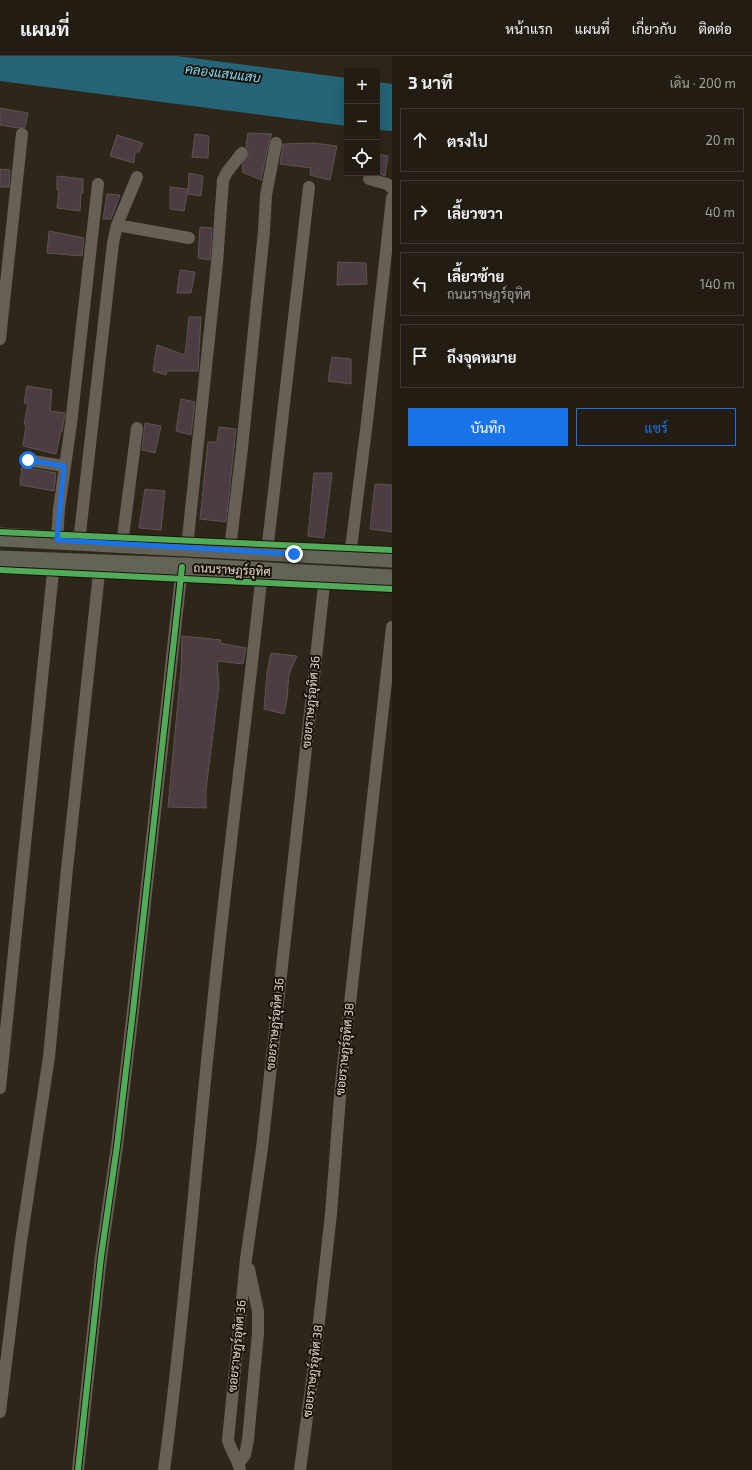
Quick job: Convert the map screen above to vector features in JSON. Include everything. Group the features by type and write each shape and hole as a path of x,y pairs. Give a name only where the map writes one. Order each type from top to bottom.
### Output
{"main road":[{"name":"ถนนราษฎร์อุทิศ","path":"0,538 392,558"},
{"name":"ถนนราษฎร์อุทิศ","path":"0,560 392,579"}],"street":[{"path":"0,339 22,134"},
{"path":"230,549 242,448 266,195 276,143"},
{"path":"187,547 217,263 223,180 227,172 242,153"},
{"path":"80,542 113,243 117,225 137,177"},
{"path":"369,179 387,184 392,188"},
{"path":"57,540 64,466 71,424 98,184"},
{"path":"267,552 309,187"},
{"path":"350,556 368,422 392,198"},
{"path":"117,225 189,238"},
{"path":"122,544 137,428"},
{"path":"28,460 64,466"},
{"path":"0,1088 54,562"},
{"path":"0,1412 21,1241 49,1057 67,869 100,564"},
{"path":"78,1470 101,1257 117,1146 131,1026 182,568"},
{"path":"164,1470 224,895 249,699 262,572"},
{"name":"ซอยราษฎร์อุทิศ 36","path":"239,1467 230,1450 228,1440 246,1258 262,1148 326,576"},
{"name":"ซอยราษฎร์อุทิศ 38","path":"300,1470 315,1358 331,1214 341,1084 392,627"},
{"path":"239,1467 248,1440 258,1333 258,1311 246,1258"}],"water":[{"name":"คลองแสนแสบ","path":"0,56 177,56 344,78 344,126 0,81"},
{"path":"380,82 392,84 392,131 380,130"}],"building":[{"path":"0,108 28,113 25,127 18,128 0,125"},
{"path":"248,133 272,134 261,180 242,172 243,163 249,154 249,150 246,147"},
{"path":"195,134 209,136 208,158 192,157"},
{"path":"117,135 143,143 139,152 135,152 134,163 110,156"},
{"path":"314,143 337,146 330,180 310,175 311,168 280,164 283,144"},
{"path":"380,155 388,156 385,176 380,174"},
{"path":"0,169 10,170 9,187 0,187"},
{"path":"189,173 203,176 201,196 188,194"},
{"path":"57,176 83,179 83,193 81,193 80,211 57,208 59,190 57,190"},
{"path":"170,187 188,189 184,211 170,209"},
{"path":"107,194 120,195 111,219 103,219"},
{"path":"200,227 212,228 210,260 198,258"},
{"path":"49,231 84,238 82,256 47,253"},
{"path":"338,262 366,263 367,284 337,285"},
{"path":"180,270 195,272 191,293 177,293"},
{"path":"189,317 201,317 198,371 167,371 166,375 153,371 157,345 185,355"},
{"path":"332,357 351,359 351,384 328,381"},
{"path":"27,386 52,390 50,411 65,413 56,454 23,446 26,425 24,424 28,404 24,403"},
{"path":"181,399 195,402 191,435 176,431"},
{"path":"145,423 161,426 155,453 142,450"},
{"path":"219,427 236,429 226,522 200,519 208,442 217,442"},
{"path":"22,467 56,473 54,491 20,485"},
{"path":"314,473 332,473 324,538 308,536"},
{"path":"375,484 392,485 392,532 370,529"},
{"path":"145,489 165,491 161,530 139,528"},
{"path":"182,636 221,640 220,643 246,648 243,664 217,661 219,686 206,790 206,808 168,807 181,670"},
{"path":"271,653 297,656 289,674 284,714 264,709 267,672"}],"cycle path":[{"path":"0,532 392,550"},
{"path":"78,1470 101,1257 117,1146 133,1011 182,567"},
{"path":"0,570 392,589"}],"route":[{"path":"28,460 64,466 57,540 230,549 294,554"}]}
